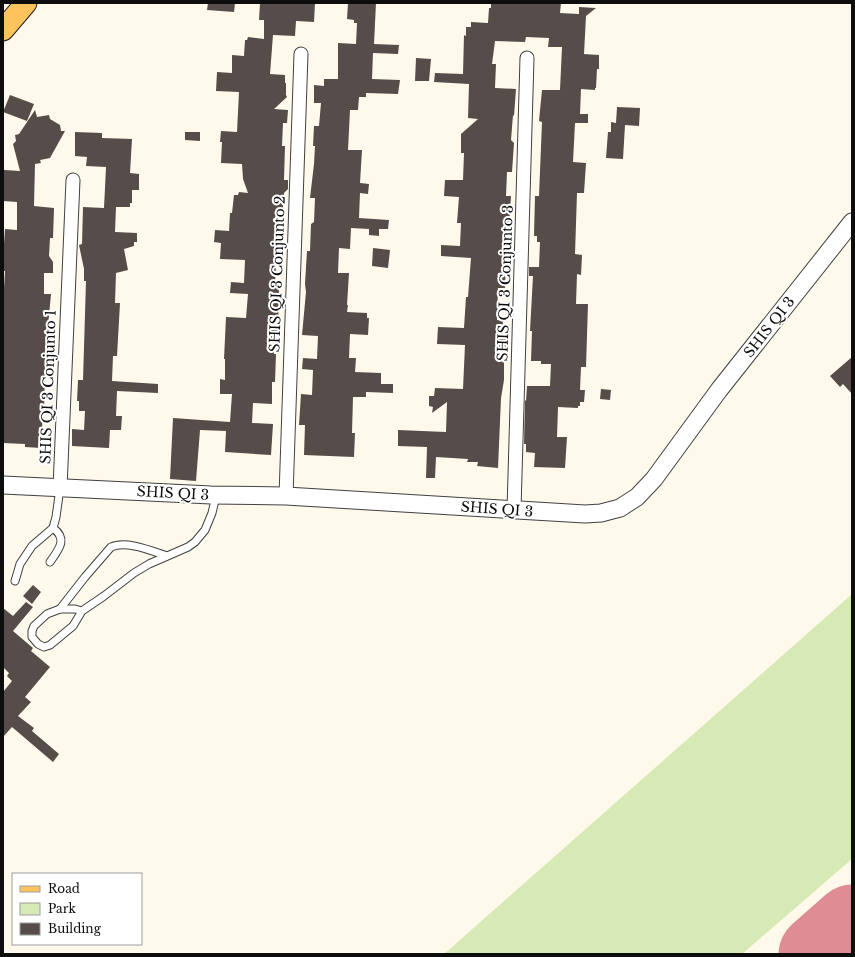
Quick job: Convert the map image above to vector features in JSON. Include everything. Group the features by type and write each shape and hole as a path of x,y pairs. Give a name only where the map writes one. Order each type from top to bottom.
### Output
{"main road":[{"path":"3,30 26,3"},
{"path":"3,20 3,30"}],"street":[{"name":"SHIS QI 3 Conjunto 2","path":"286,496 301,54"},
{"name":"SHIS QI 3 Conjunto 3","path":"514,510 527,58"},
{"name":"SHIS QI 3 Conjunto 1","path":"60,488 73,180"},
{"name":"SHIS QI 3","path":"3,485 216,495 286,496 585,514 601,513 620,508 637,497 654,478 719,390 852,222"}],"lane":[{"name":"SHIS QI 3 Conjunto 1","path":"53,528 60,488"},
{"path":"82,611 75,609 60,609 47,614 34,626 32,637 38,644 44,647 50,645 73,626 82,611 134,573 149,564 188,547 195,542 205,530 212,513 216,495"},
{"path":"15,581 20,564 32,546 53,528 59,532 61,546 50,562"},
{"path":"60,609 84,577 111,547 115,545 143,548 167,556"}],"green space":[{"path":"852,594 852,859 742,954 444,954"}],"building":[{"path":"208,3 235,3 234,12 207,10"},
{"path":"260,3 315,3 314,22 296,21 295,36 273,35 270,74 285,75 286,83 287,97 274,109 288,110 287,123 283,123 282,146 285,146 284,180 288,180 288,189 284,193 283,208 279,208 275,284 279,285 278,335 275,335 275,382 272,382 272,404 253,403 252,423 273,424 271,455 225,452 226,431 200,430 196,481 170,479 173,418 230,422 232,394 220,394 220,379 225,380 224,359 226,317 246,318 248,294 230,293 231,282 244,283 245,260 220,259 221,243 214,242 215,230 229,231 230,213 232,213 234,195 238,195 239,192 248,193 243,179 242,164 221,163 221,131 237,132 239,92 216,91 217,72 232,73 232,55 244,56 245,40 247,40 248,37 264,39 264,20 259,20"},
{"path":"348,3 376,3 374,44 399,45 398,54 373,53 372,79 400,80 398,94 366,93 366,97 359,97 358,110 350,110 348,150 362,150 360,183 369,184 368,194 360,193 359,218 389,220 388,229 379,229 379,236 369,235 369,229 351,228 350,249 339,248 338,273 349,273 347,312 367,313 367,318 369,318 368,335 350,334 349,358 356,358 355,372 381,373 381,384 393,384 393,393 366,392 366,397 353,397 352,433 355,433 354,457 304,455 305,425 299,425 301,394 312,395 313,370 302,369 303,358 317,359 318,336 302,335 306,292 307,251 310,251 311,224 314,222 315,198 310,198 315,146 313,146 314,126 319,126 321,103 314,103 314,85 324,86 324,79 338,79 338,43 356,44 357,23 354,23 354,20 347,19"},
{"path":"491,3 561,3 560,13 579,14 579,7 596,8 586,16 584,54 599,55 599,69 597,69 595,90 581,89 580,114 588,114 588,123 575,123 573,162 586,163 584,193 577,193 575,254 582,255 581,275 577,274 576,304 588,304 586,367 581,367 580,390 585,390 584,402 580,402 580,406 578,406 578,408 558,407 557,437 567,437 565,468 534,467 535,453 526,452 526,444 524,444 525,400 526,401 527,386 550,386 551,364 541,364 541,361 531,361 532,331 530,331 533,276 529,276 529,267 539,267 540,242 537,242 537,236 534,236 535,196 539,196 542,122 539,121 542,90 560,90 562,47 548,47 549,38 526,37 525,42 495,41 492,64 496,64 495,88 516,89 511,140 514,143 512,172 507,172 506,196 511,196 509,225 507,225 505,288 498,288 497,320 503,321 502,333 508,335 507,351 504,351 504,380 501,398 498,468 477,466 478,462 467,462 468,459 436,457 435,478 426,478 427,447 398,446 398,430 446,432 447,402 432,413 433,407 429,406 429,396 434,396 435,388 463,389 465,345 437,344 438,327 464,328 471,258 441,256 441,245 460,246 461,223 457,223 459,197 444,196 445,180 463,180 464,153 461,153 461,134 478,119 468,118 469,84 434,82 435,73 463,74 464,35 466,36 466,27 471,27 471,22 488,23 489,8 491,8"},
{"path":"416,58 431,59 429,81 415,81"},
{"path":"10,95 34,104 27,121 3,112"},
{"path":"617,107 640,108 639,126 625,125 623,159 606,158 608,132 611,132 611,122 616,123"},
{"path":"35,110 37,117 49,115 50,119 60,125 61,131 65,131 50,158 40,160 41,163 35,164 34,206 54,208 53,238 50,238 49,256 53,262 53,273 44,273 44,294 51,294 46,337 44,410 41,448 25,447 25,444 3,443 3,305 5,271 3,271 3,259 5,229 17,230 17,202 3,201 4,170 20,171 13,144 16,141 15,135 19,134"},
{"path":"75,132 102,133 102,138 132,139 130,173 139,174 139,190 132,190 132,203 130,203 130,207 116,207 115,232 137,233 137,242 134,242 134,246 124,249 128,270 116,273 115,303 120,303 117,356 113,356 112,381 158,384 158,393 117,391 116,416 122,416 121,430 110,430 109,448 72,446 72,429 84,430 85,411 79,411 79,401 77,401 78,380 83,380 86,281 84,281 84,269 79,245 82,244 83,207 104,208 106,167 86,166 87,157 75,156"},
{"path":"185,132 200,132 200,141 185,140"},
{"path":"373,248 390,250 388,268 372,266"},
{"path":"852,357 852,394 843,384 840,387 830,376"},
{"path":"601,389 611,390 610,400 600,399"},
{"path":"33,585 41,592 32,604 23,596"},
{"path":"26,602 33,607 13,631 33,648 31,651 50,667 25,697 31,702 18,716 34,728 32,731 59,754 53,762 12,727 3,737 3,692 12,681 7,676 9,673 3,667 3,608 13,616"}],"runway":[{"path":"818,954 852,924"}]}
